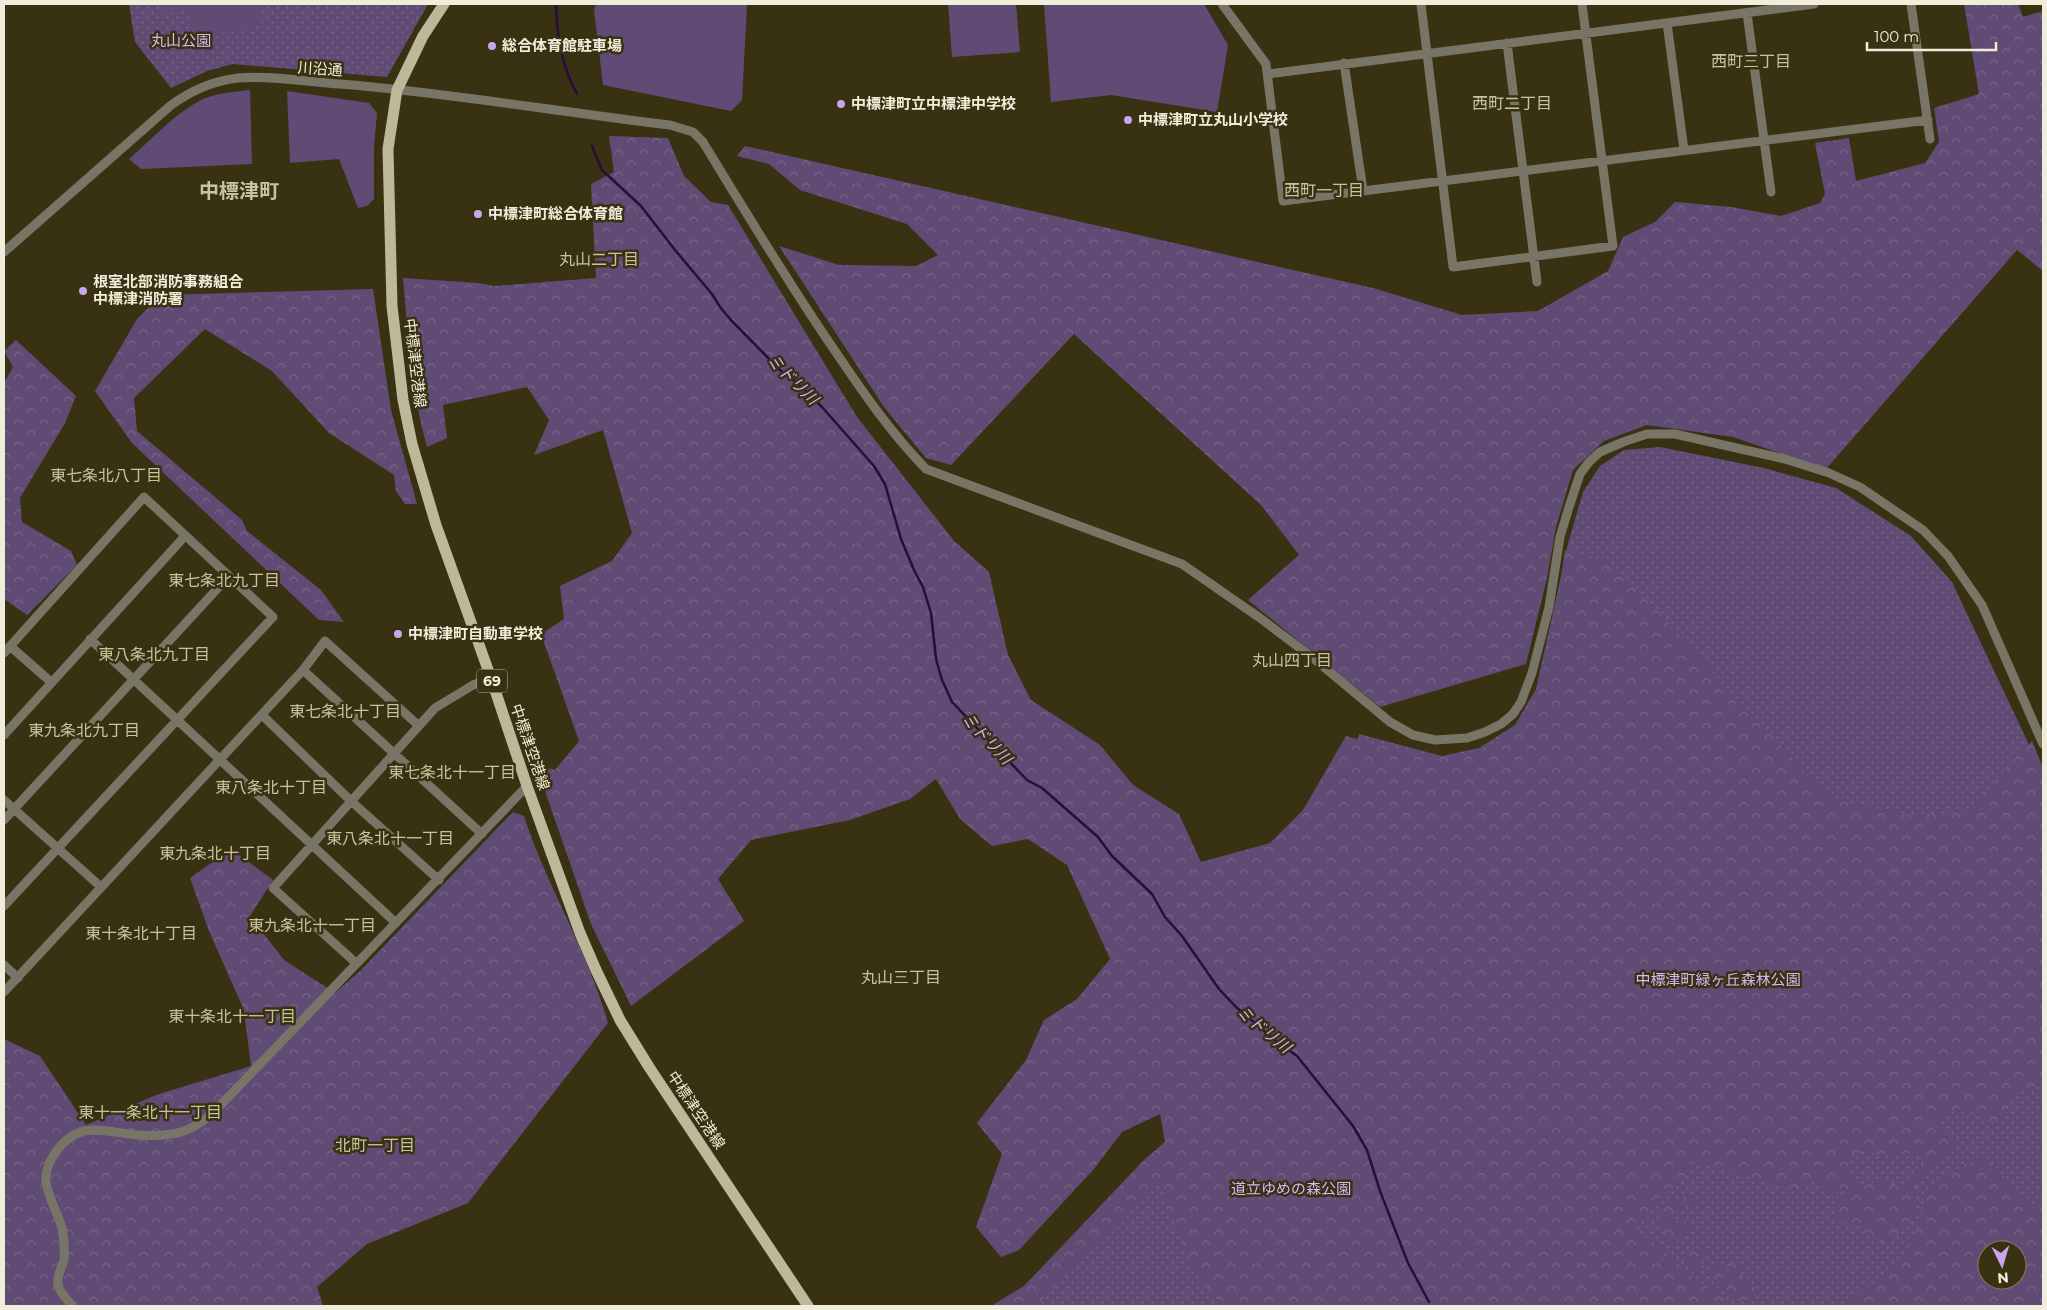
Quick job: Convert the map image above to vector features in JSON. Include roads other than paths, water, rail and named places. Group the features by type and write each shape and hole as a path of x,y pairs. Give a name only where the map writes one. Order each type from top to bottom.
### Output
{"main road":[{"name":"中標津空港線","path":"444,4 423,36 396,90 388,149 392,306 402,400 412,444 436,525 580,933 620,1020 674,1105 808,1306"}],"street":[{"path":"1222,4 1266,64 1284,201 1928,120"},
{"path":"1421,4 1453,267 1613,246 1582,4"},
{"path":"1268,74 1747,13 1778,6 1814,4"},
{"path":"1911,4 1930,139"},
{"path":"1747,13 1771,192"},
{"path":"1667,23 1684,150"},
{"path":"1507,43 1537,282"},
{"path":"1344,63 1362,190"},
{"name":"川沿通","path":"4,252 140,130 189,92 221,81 240,78 396,90 670,125 693,132 702,142 796,293 872,406 905,448 926,469 1182,564 1260,618 1313,658 1390,722 1413,735 1435,740 1467,738 1500,724 1513,714 1521,702 1532,673 1549,607 1560,537 1580,474 1589,462 1610,447 1647,434 1675,434 1785,459 1829,473 1860,487 1923,530 1948,556 1982,605 2043,744"},
{"path":"4,906 272,616 144,497 7,650 51,682"},
{"path":"4,734 186,536"},
{"path":"4,820 229,576"},
{"path":"90,639 396,923"},
{"path":"4,992 262,715 303,670 325,642 418,725"},
{"path":"303,670 482,834"},
{"path":"356,963 273,888 435,708 473,685 490,678"},
{"path":"262,715 351,801 439,880"},
{"path":"73,1306 58,1287 58,1278 64,1259 64,1242 62,1228 46,1181 48,1166 58,1149 71,1136 82,1130 162,1135 184,1130 215,1112 527,786"},
{"path":"4,800 101,887"},
{"path":"4,965 18,978"}],"waterway":[{"name":"ミドリ川","path":"556,4 561,50 567,72 577,94"},
{"name":"ミドリ川","path":"592,146 602,170 641,206 730,319 780,370 796,382 822,407 874,466 885,484 901,539 923,587 931,613 936,659 942,680 952,702 1027,780 1042,788 1098,837 1112,856 1152,894 1165,917 1182,936 1219,989 1236,1007 1297,1056 1353,1126 1367,1150 1380,1191 1408,1263 1429,1302"}],"place":[{"name":"総合体育館駐車場","path":"492,46"},
{"name":"中標津町立中標津中学校","path":"841,104"},
{"name":"中標津町立丸山小学校","path":"1128,120"},
{"name":"中標津町総合体育館","path":"478,214"},
{"name":"根室北部消防事務組合 中標津消防署","path":"83,291"},
{"name":"中標津町自動車学校","path":"398,634"}],"district":[{"name":"西町三丁目","path":"1751,61"},
{"name":"西町二丁目","path":"1512,103"},
{"name":"西町一丁目","path":"1324,190"},
{"name":"中標津町","path":"239,191"},
{"name":"丸山二丁目","path":"599,259"},
{"name":"東七条北八丁目","path":"106,475"},
{"name":"東七条北九丁目","path":"224,580"},
{"name":"東八条北九丁目","path":"154,654"},
{"name":"丸山四丁目","path":"1292,660"},
{"name":"東七条北十丁目","path":"345,711"},
{"name":"東九条北九丁目","path":"84,730"},
{"name":"東七条北十一丁目","path":"452,772"},
{"name":"東八条北十丁目","path":"271,787"},
{"name":"東八条北十一丁目","path":"390,838"},
{"name":"東九条北十丁目","path":"215,853"},
{"name":"東九条北十一丁目","path":"312,925"},
{"name":"東十条北十丁目","path":"141,933"},
{"name":"丸山三丁目","path":"901,977"},
{"name":"東十条北十一丁目","path":"232,1016"},
{"name":"東十一条北十一丁目","path":"150,1112"},
{"name":"北町一丁目","path":"375,1145"}],"park label":[{"name":"丸山公園","path":"181,41"},
{"name":"中標津町緑ヶ丘森林公園","path":"1718,980"},
{"name":"道立ゆめの森公園","path":"1291,1189"}]}
